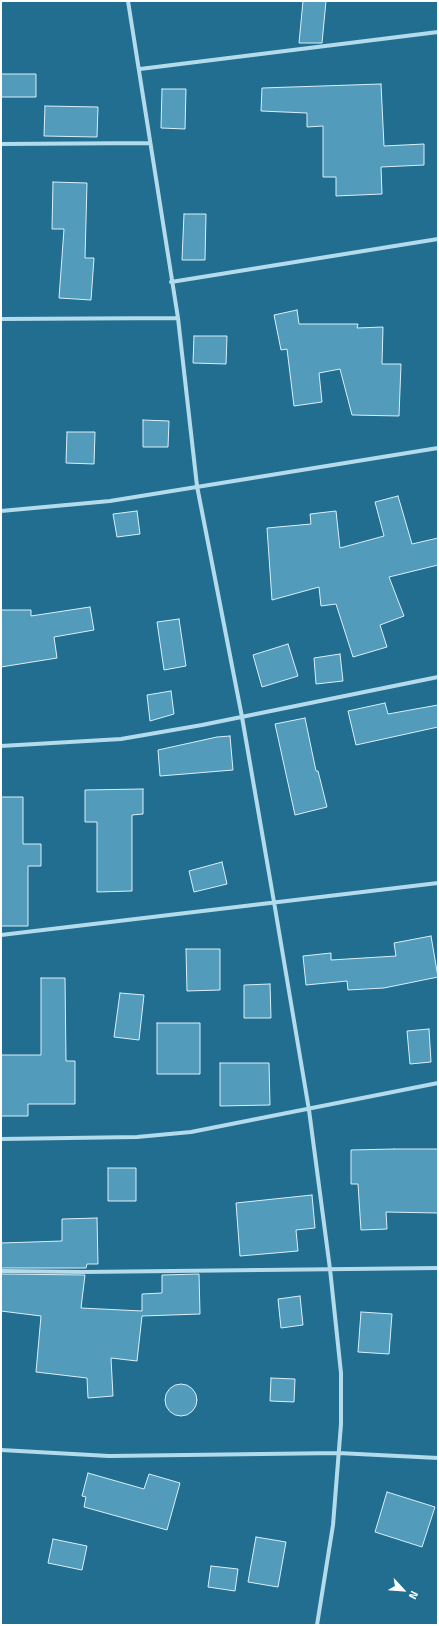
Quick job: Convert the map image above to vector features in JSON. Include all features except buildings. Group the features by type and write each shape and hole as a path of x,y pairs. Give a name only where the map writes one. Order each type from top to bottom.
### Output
{"street":[{"path":"128,1 140,69 149,143 178,318 197,486 242,717 274,902 309,1110 330,1269 341,1373 341,1424 332,1525 317,1625"},
{"path":"140,69 438,32"},
{"path":"1,144 149,143"},
{"path":"171,282 438,239"},
{"path":"1,318 178,318"},
{"path":"1,511 110,500 438,448"},
{"path":"1,746 121,739 242,717 438,677"},
{"path":"1,935 438,883"},
{"path":"1,1139 137,1137 191,1132 309,1110 438,1083"},
{"path":"1,1271 438,1268"},
{"path":"1,1450 109,1456 338,1453 438,1458"}]}
